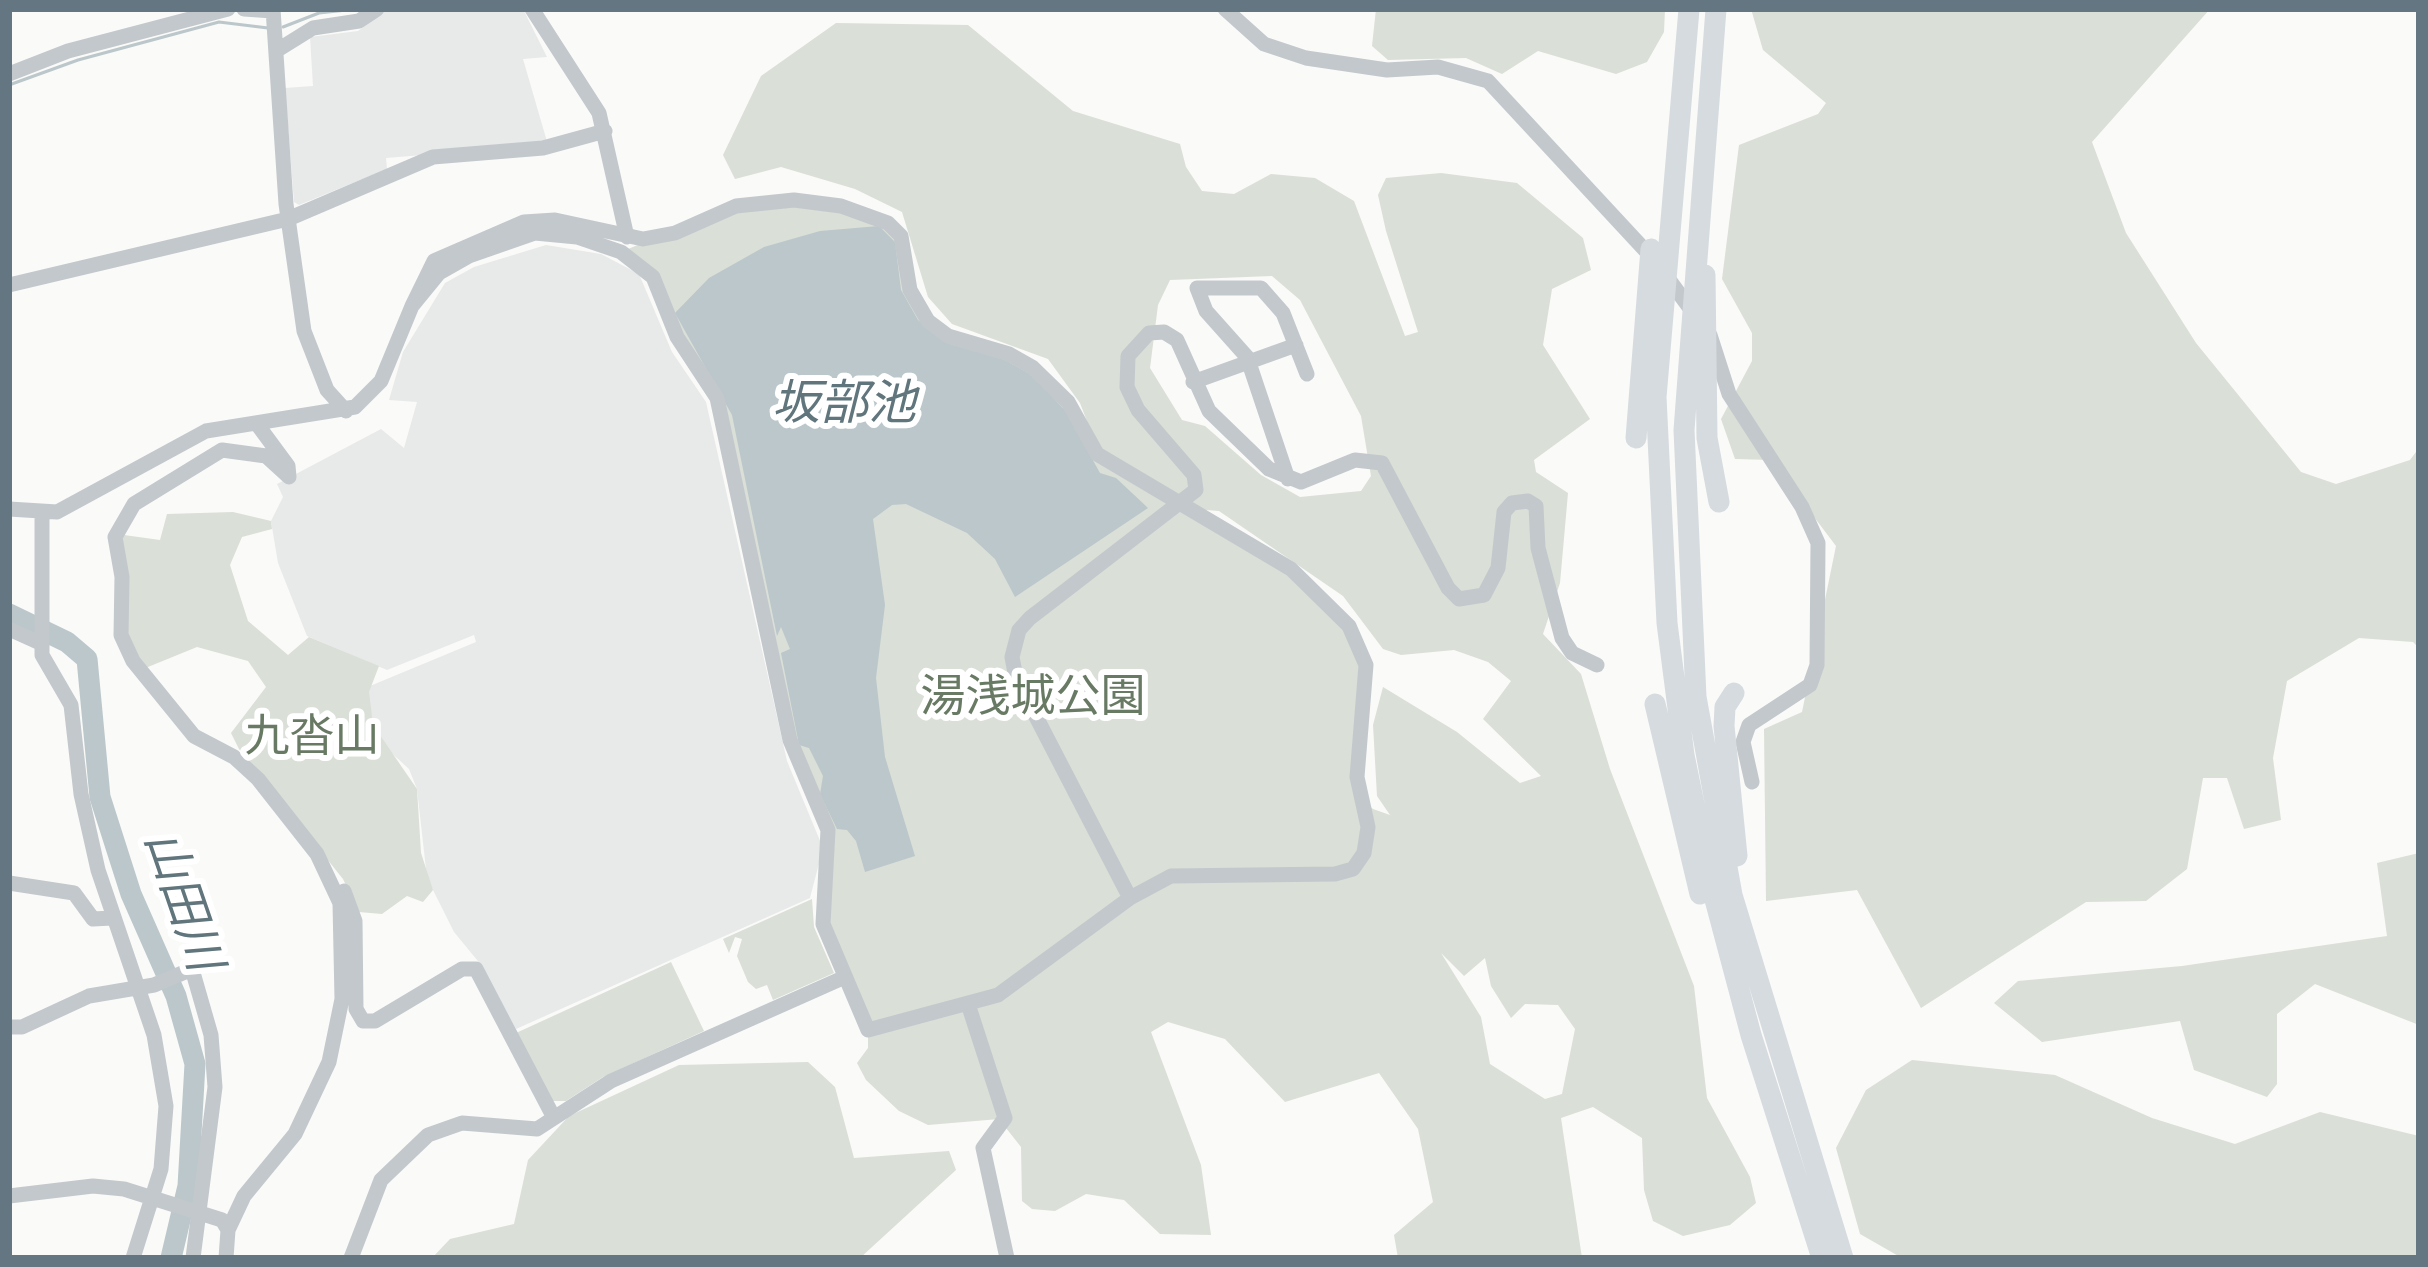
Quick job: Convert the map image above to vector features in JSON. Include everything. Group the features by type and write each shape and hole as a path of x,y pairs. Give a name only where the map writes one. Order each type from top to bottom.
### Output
{"highway":[{"path":"1636,438 1647,391 1688,16"},
{"path":"1716,16 1684,430 1687,588 1700,728 1732,895 1777,1053"},
{"path":"1716,16 1704,286 1707,438 1719,502"},
{"path":"1647,391 1677,711 1709,877 1751,1035"},
{"path":"1734,693 1725,706 1726,781 1790,1128 1823,1242 1843,1258"},
{"path":"1655,704 1690,863 1751,1035 1790,1128"}],"street":[{"path":"9,74 155,17 227,9"},
{"path":"244,9 273,13 288,219 304,331 327,390 346,410"},
{"path":"275,45 313,28 358,21 376,9"},
{"path":"532,9 582,80 605,131 609,176 627,237"},
{"path":"1225,9 1264,44 1306,58 1387,70 1438,67 1488,81 1656,262 1715,343 1729,394 1802,507 1819,543 1817,665 1810,685 1749,724 1743,742 1752,782"},
{"path":"9,285 288,219 433,158 543,148 605,131"},
{"path":"9,509 57,512 106,483 137,473 197,434 346,410 362,402 381,380 412,306 434,261 507,228 555,220 627,237 660,236 715,212 772,201 813,201 888,223 901,236 910,290 928,321 948,336 1009,354 1032,367 1062,394 1097,454 1291,569 1340,614 1359,641 1366,672 1357,777 1368,844 1353,869 1335,874 1182,873 1130,898 1006,991 868,1030 821,914 831,855 829,830 790,740 722,413 677,338 652,278 621,252 577,237 535,233 453,264 429,282 412,306"},
{"path":"1288,479 1249,362 1206,311 1199,286 1258,287 1281,310 1307,374"},
{"path":"1130,898 1016,678 1012,650 1030,618 1196,490 1196,478 1132,400 1125,378 1130,351 1149,333 1169,334 1180,344 1193,382 1224,428 1269,469 1288,479 1315,479 1369,458 1382,463 1448,588 1469,600 1484,595 1498,568 1504,512 1512,502 1528,501 1536,506 1538,548 1562,638 1572,653 1597,665"},
{"path":"1193,382 1295,345"},
{"path":"257,424 288,466 289,477 266,456 222,449 127,512 115,537 122,586 119,624 139,671 194,736 246,765 352,906 356,1009 363,1021 374,1021 462,969 476,969 553,1116"},
{"path":"42,514 40,643 74,717 82,806 134,989 154,1035 166,1106 157,1198 133,1258"},
{"path":"9,629 40,643"},
{"path":"228,1231 259,1172 301,1125 337,1040 342,917 329,873"},
{"path":"9,883 74,893 93,919 112,918"},
{"path":"9,1027 22,1027 89,996 154,985 192,969 205,1004 214,1062 193,1258"},
{"path":"351,1258 374,1190 398,1160 428,1135 462,1123 536,1129 600,1086 845,977"},
{"path":"968,1004 1005,1118 982,1148 1006,1258"},
{"path":"9,1196 107,1186 157,1198 226,1222 226,1258"}],"shaded area":[{"path":"388,9 523,9 547,57 523,59 548,145 386,158 387,169 299,205 294,202 285,88 313,86 310,37 358,31"},
{"path":"546,245 601,254 639,274 672,352 706,402 787,761 823,848 810,898 516,1029 482,966 454,932 427,878 417,789 409,769 385,747 373,725 368,696 370,686 476,642 474,635 387,670 307,636 278,563 271,521 283,497 277,484 381,429 404,448 417,402 389,400 403,352 445,283 474,267"}],"green space":[{"path":"1376,9 1665,9 1664,32 1647,62 1616,74 1538,51 1502,74 1466,58 1388,60 1372,46"},
{"path":"1751,9 2210,9 2092,142 2126,233 2196,343 2301,472 2336,484 2410,460 2419,448 2419,648 2413,642 2359,638 2287,681 2273,758 2281,820 2244,829 2227,778 2203,778 2187,869 2146,901 2086,902 1921,1008 1857,890 1766,901 1764,729 1802,712 1836,546 1771,460 1735,459 1721,419 1752,361 1752,333 1722,279 1739,145 1818,114 1826,103 1763,50"},
{"name":"湯浅城公園","path":"836,23 968,25 1073,111 1180,144 1186,167 1202,191 1234,194 1271,174 1315,178 1354,201 1405,336 1418,332 1378,195 1386,178 1441,173 1517,183 1583,238 1591,270 1552,289 1543,345 1590,419 1534,460 1536,472 1568,493 1560,583 1543,634 1581,674 1610,769 1694,986 1707,1098 1750,1177 1756,1203 1730,1225 1683,1236 1653,1221 1644,1190 1642,1138 1593,1107 1561,1118 1582,1258 1398,1258 1394,1235 1433,1202 1418,1129 1379,1073 1285,1102 1225,1039 1168,1022 1151,1032 1201,1165 1211,1235 1160,1234 1124,1200 1086,1194 1055,1211 1032,1209 1022,1201 1021,1147 999,1119 928,1125 899,1111 866,1080 857,1063 868,1048 868,1030 823,924 831,855 806,784 722,413 659,290 621,252 695,221 793,200 888,223 928,321 996,349 1100,455 1080,403 1048,359 952,324 928,297 902,212 855,189 781,167 735,179 723,155 761,76","holes":["1272,276 1300,300 1361,416 1371,476 1361,491 1300,497 1261,475 1205,426 1182,420 1150,368 1158,305 1170,280","1194,509 1219,511 1343,596 1383,649 1401,655 1454,650 1488,662 1511,681 1483,719 1541,776 1520,783 1457,732 1383,687 1373,725 1377,796 1390,815 1373,809 1364,801 1363,649 1291,569","1441,953 1464,976 1485,958 1491,986 1511,1018 1525,1004 1558,1005 1575,1029 1562,1094 1545,1099 1490,1064 1481,1017"]},
{"name":"九沓山","path":"233,512 271,521 272,529 242,537 230,565 248,621 288,655 309,637 379,666 369,692 373,725 417,789 421,853 433,890 423,902 407,896 382,914 359,912 343,879 239,749 231,733 266,687 248,661 197,647 143,669 126,636 119,542 124,535 160,540 167,514"},
{"path":"2419,853 2419,1025 2315,984 2277,1014 2277,1084 2267,1097 2194,1070 2180,1021 2042,1042 1994,1003 2018,981 2182,966 2387,936 2377,863"},
{"path":"812,899 814,927 834,973 773,1000 767,985 756,989 748,982 737,956 742,939 735,937 729,953 723,939"},
{"path":"671,962 704,1031 603,1077 566,1101 549,1101 516,1033"},
{"path":"1912,1060 2055,1075 2152,1118 2235,1144 2320,1112 2419,1136 2419,1258 1902,1258 1860,1234 1836,1148 1866,1090"},
{"path":"808,1062 835,1087 854,1158 949,1151 956,1170 860,1258 432,1258 450,1239 514,1224 528,1160 569,1116 679,1065"}],"water":[{"name":"坂部池","path":"879,226 895,242 901,290 918,320 950,344 1005,360 1032,375 1065,410 1100,473 1116,478 1148,508 1015,597 995,559 967,533 906,504 892,505 873,519 885,605 876,678 885,757 915,856 865,872 856,841 847,830 837,829 820,794 823,776 809,748 799,745 781,653 790,649 781,627 777,636 732,415 675,313 709,278 764,247 820,231"}],"waterway":[{"path":"283,27 319,13 356,9"},
{"path":"9,85 78,60 219,22 268,28"},
{"name":"山田川","path":"9,614 67,642 87,659 100,797 131,894 176,996 195,1064 188,1186 171,1258"}]}
